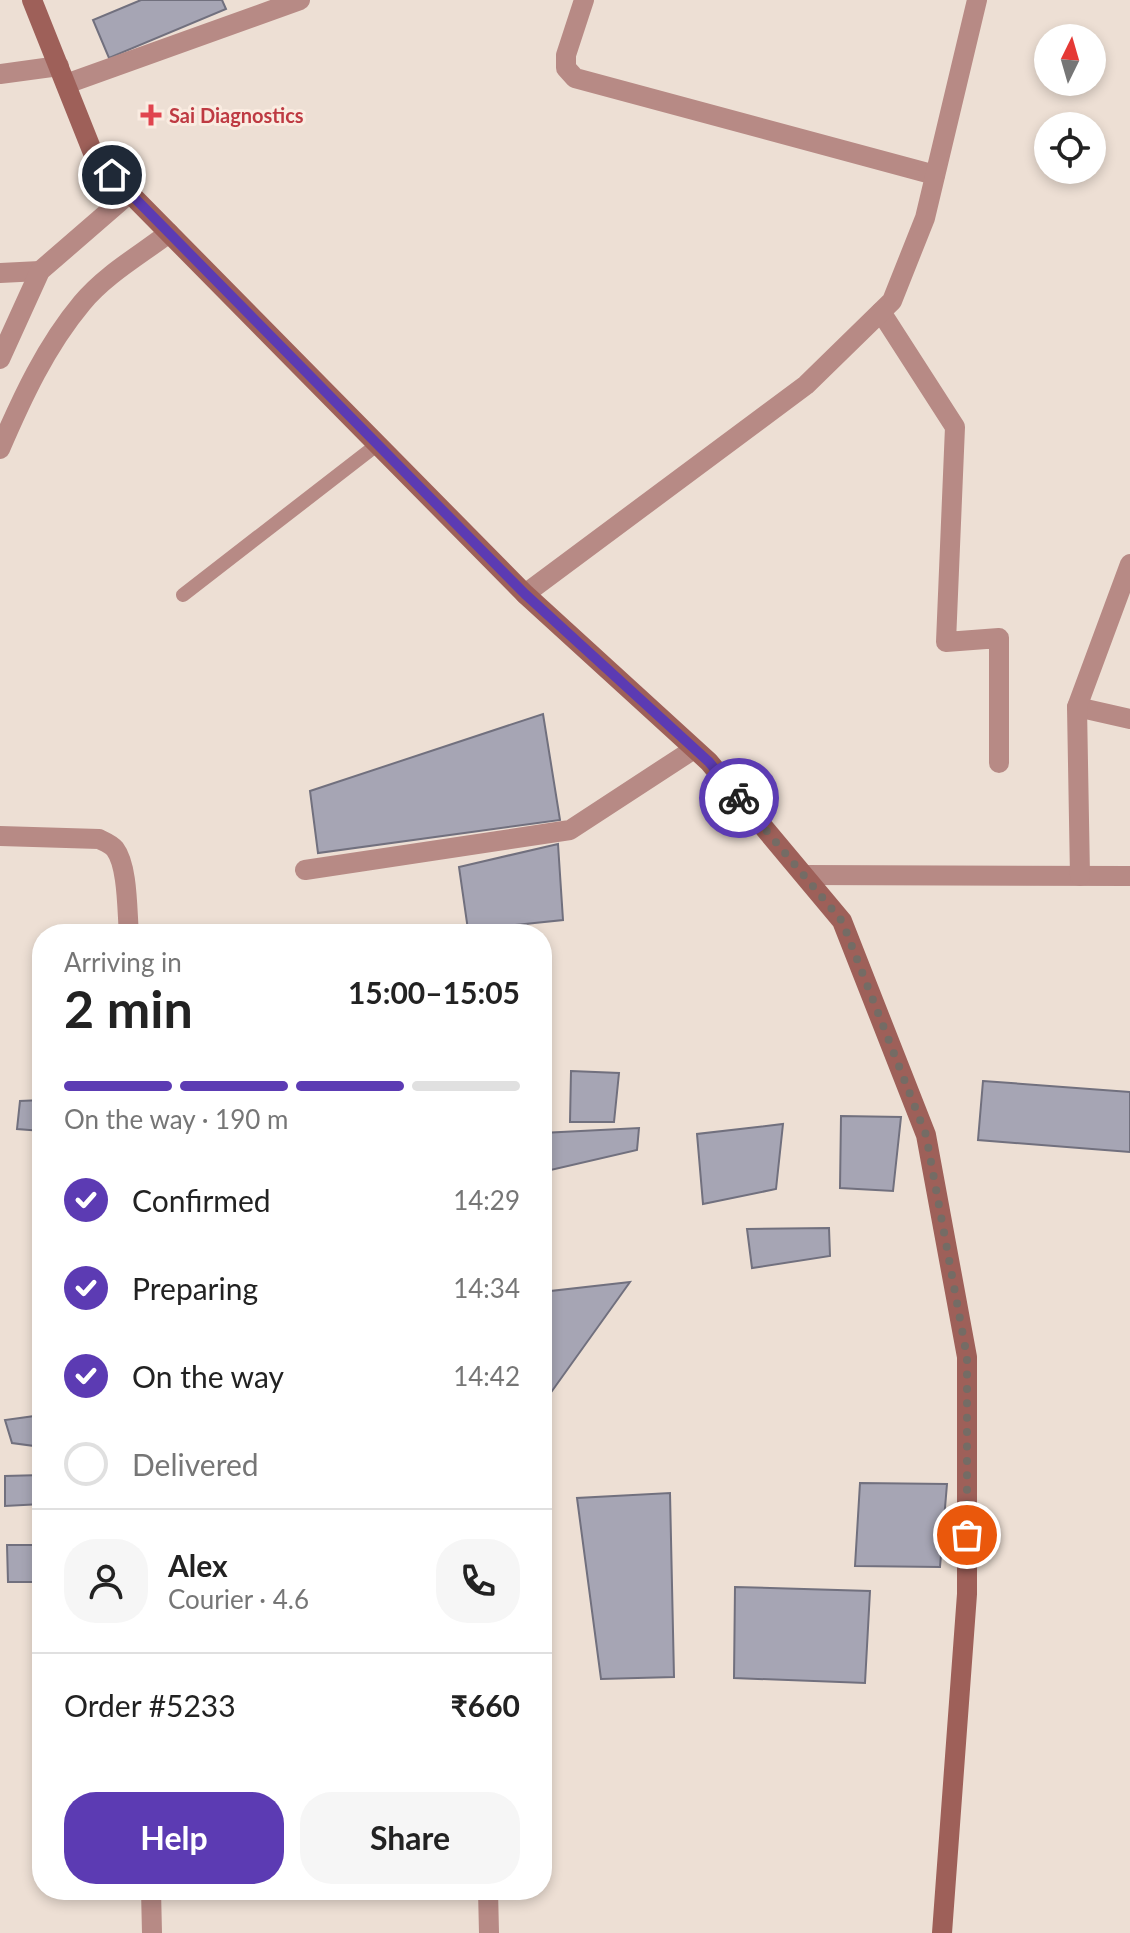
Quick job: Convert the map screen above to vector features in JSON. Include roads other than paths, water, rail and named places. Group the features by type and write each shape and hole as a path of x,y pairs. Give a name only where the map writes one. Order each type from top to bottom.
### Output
{"main road":[{"path":"32,0 95,158 525,594 709,762 842,921 926,1135 967,1357 967,1594 942,1933"}],"street":[{"path":"0,74 62,75 300,0"},
{"path":"584,0 566,55 566,68 575,78 935,175"},
{"path":"525,594 806,385 892,301 925,218 977,0"},
{"path":"0,359 40,271 130,193"},
{"path":"0,449 23,394 83,302 106,280 169,233"},
{"path":"0,273 40,271"},
{"path":"881,312 955,427 946,642 999,638 999,763"},
{"path":"1080,876 1077,707 1130,564"},
{"path":"1077,707 1130,719"},
{"path":"305,870 570,830 694,749"},
{"path":"0,836 99,839 113,846 123,871 128,924"},
{"path":"804,875 1130,876"},
{"path":"151,1900 152,1933"},
{"path":"488,1900 489,1933"}],"lane":[{"path":"183,595 378,444"}],"place":[{"name":"Sai Diagnostics","path":"151,115"}]}
